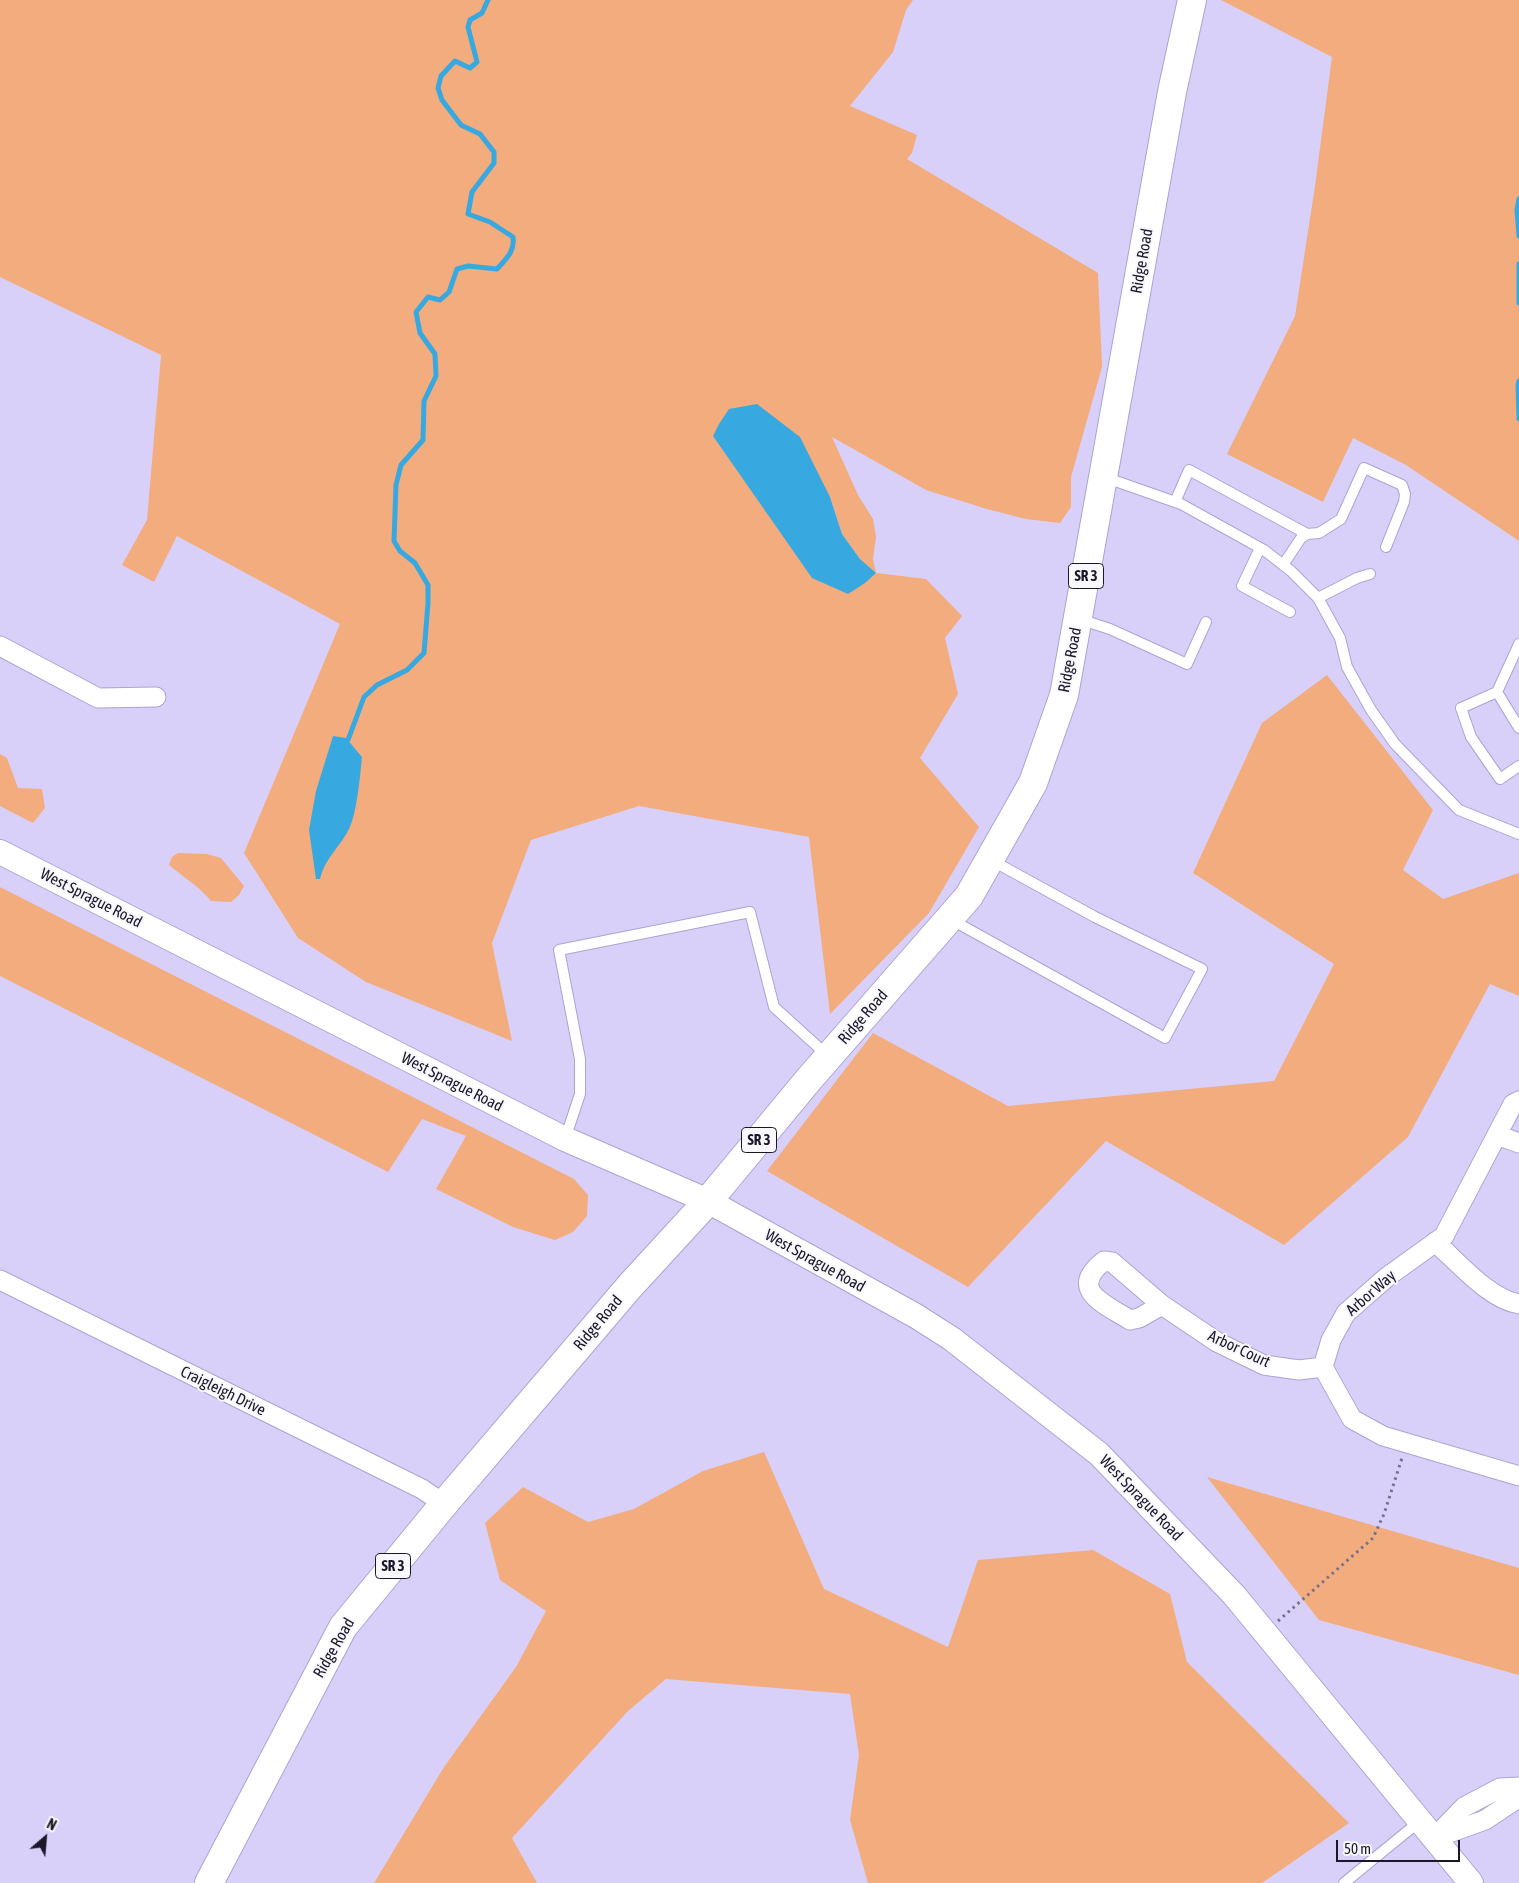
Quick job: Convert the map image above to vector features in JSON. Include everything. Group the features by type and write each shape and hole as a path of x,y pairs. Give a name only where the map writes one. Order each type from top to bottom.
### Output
{"main road":[{"name":"Ridge Road","path":"210,1883 343,1626 444,1504 630,1286 708,1201 829,1056 969,896 1034,783 1064,695 1172,92 1192,0"}],"street":[{"path":"0,646 98,698 156,697"},
{"name":"West Sprague Road","path":"0,852 565,1139 708,1201 916,1316 952,1339 1099,1454 1234,1594 1471,1883"},
{"name":"Arbor Way","path":"1323,1367 1331,1340 1346,1313 1387,1277 1444,1236 1513,1104 1519,1101"},
{"path":"1497,1135 1519,1143"},
{"path":"1435,1242 1491,1294 1508,1302 1519,1304"},
{"name":"Craigleigh Drive","path":"0,1280 422,1489 444,1504"},
{"name":"Arbor Court","path":"1162,1305 1217,1342 1264,1365 1299,1370 1323,1367"},
{"path":"1323,1367 1352,1419 1383,1436 1519,1476"},
{"path":"1427,1830 1500,1788 1519,1787"},
{"path":"1427,1830 1485,1820 1519,1799"}],"lane":[{"path":"1283,565 1301,538 1307,534 1320,533 1341,519 1364,468 1402,486 1405,494 1404,502 1386,547"},
{"path":"1175,502 1189,470 1307,534"},
{"path":"1103,477 1175,502 1260,548 1283,565 1318,598 1340,638 1347,666 1371,710 1394,744 1459,810 1519,834"},
{"path":"1260,548 1242,586 1290,612"},
{"path":"1318,598 1357,578 1370,574"},
{"path":"1078,618 1110,628 1187,664 1206,622"},
{"path":"1519,644 1497,692 1462,708 1471,737 1500,778 1519,766"},
{"path":"1497,692 1519,728"},
{"path":"949,919 1165,1038 1202,969 1095,917 990,860"},
{"path":"565,1139 580,1094 580,1059 559,950 750,912 774,1007 829,1056"},
{"path":"1344,1883 1427,1830"}],"path":[{"path":"1265,1633 1373,1538 1384,1514 1407,1443"}],"shaded area":[{"path":"0,0 913,0 906,10 893,52 850,106 917,135 912,153 907,159 1098,273 1102,367 1071,477 1071,507 1060,523 1026,519 926,490 832,437 858,495 873,519 876,537 873,559 876,573 926,579 962,616 945,638 958,694 920,758 979,827 929,913 830,1014 809,837 639,806 531,840 492,943 512,1041 366,982 298,938 244,853 340,624 177,536 154,582 122,565 147,520 161,355 0,277","holes":["713,436 830,497 842,534 860,559 876,573"]},
{"path":"1221,0 1519,0 1519,541 1406,465 1353,438 1323,502 1227,454 1295,316 1332,57"},
{"path":"1327,675 1433,810 1403,870 1443,899 1519,873 1519,996 1490,984 1408,1137 1284,1245 1106,1141 968,1287 767,1171 873,1033 1008,1106 1274,1081 1334,964 1193,873 1262,723"},
{"path":"0,754 7,758 18,788 42,789 45,808 33,823 0,806"},
{"path":"178,853 207,854 221,858 244,886 239,895 231,902 211,901 196,886 169,865 172,857"},
{"path":"0,887 574,1179 588,1195 587,1216 573,1232 555,1240 513,1227 436,1189 466,1136 422,1119 388,1172 0,976"},
{"path":"764,1452 824,1589 948,1647 978,1560 1093,1550 1170,1594 1187,1662 1349,1823 1262,1883 868,1883 850,1820 859,1755 850,1694 666,1679 628,1711 512,1838 537,1883 374,1883 444,1767 516,1667 546,1611 500,1580 485,1523 523,1487 588,1522 634,1509 703,1471"},
{"path":"1207,1477 1519,1568 1519,1675 1319,1620"}],"water":[{"path":"757,404 800,437 830,497 842,534 860,559 876,573 848,594 812,578 713,436 729,409"},
{"path":"333,736 346,738 362,757 359,784 354,814 349,829 325,865 320,879 316,879 309,830 316,791"}],"waterway":[{"path":"348,740 364,697 377,685 407,670 424,653 428,585 415,563 400,551 394,541 396,485 401,465 423,440 424,401 436,376 435,354 420,333 416,312 428,297 440,300 449,292 457,269 468,266 497,269 510,254 513,246 513,237 490,222 468,214 472,192 494,163 494,152 480,134 461,125 442,100 438,88 441,76 455,61 470,68 477,62 468,27 470,20 482,13 488,0"},
{"path":"1519,199 1517,210 1519,236"},
{"path":"1519,264 1519,303"},
{"path":"1519,381 1519,419"}]}
